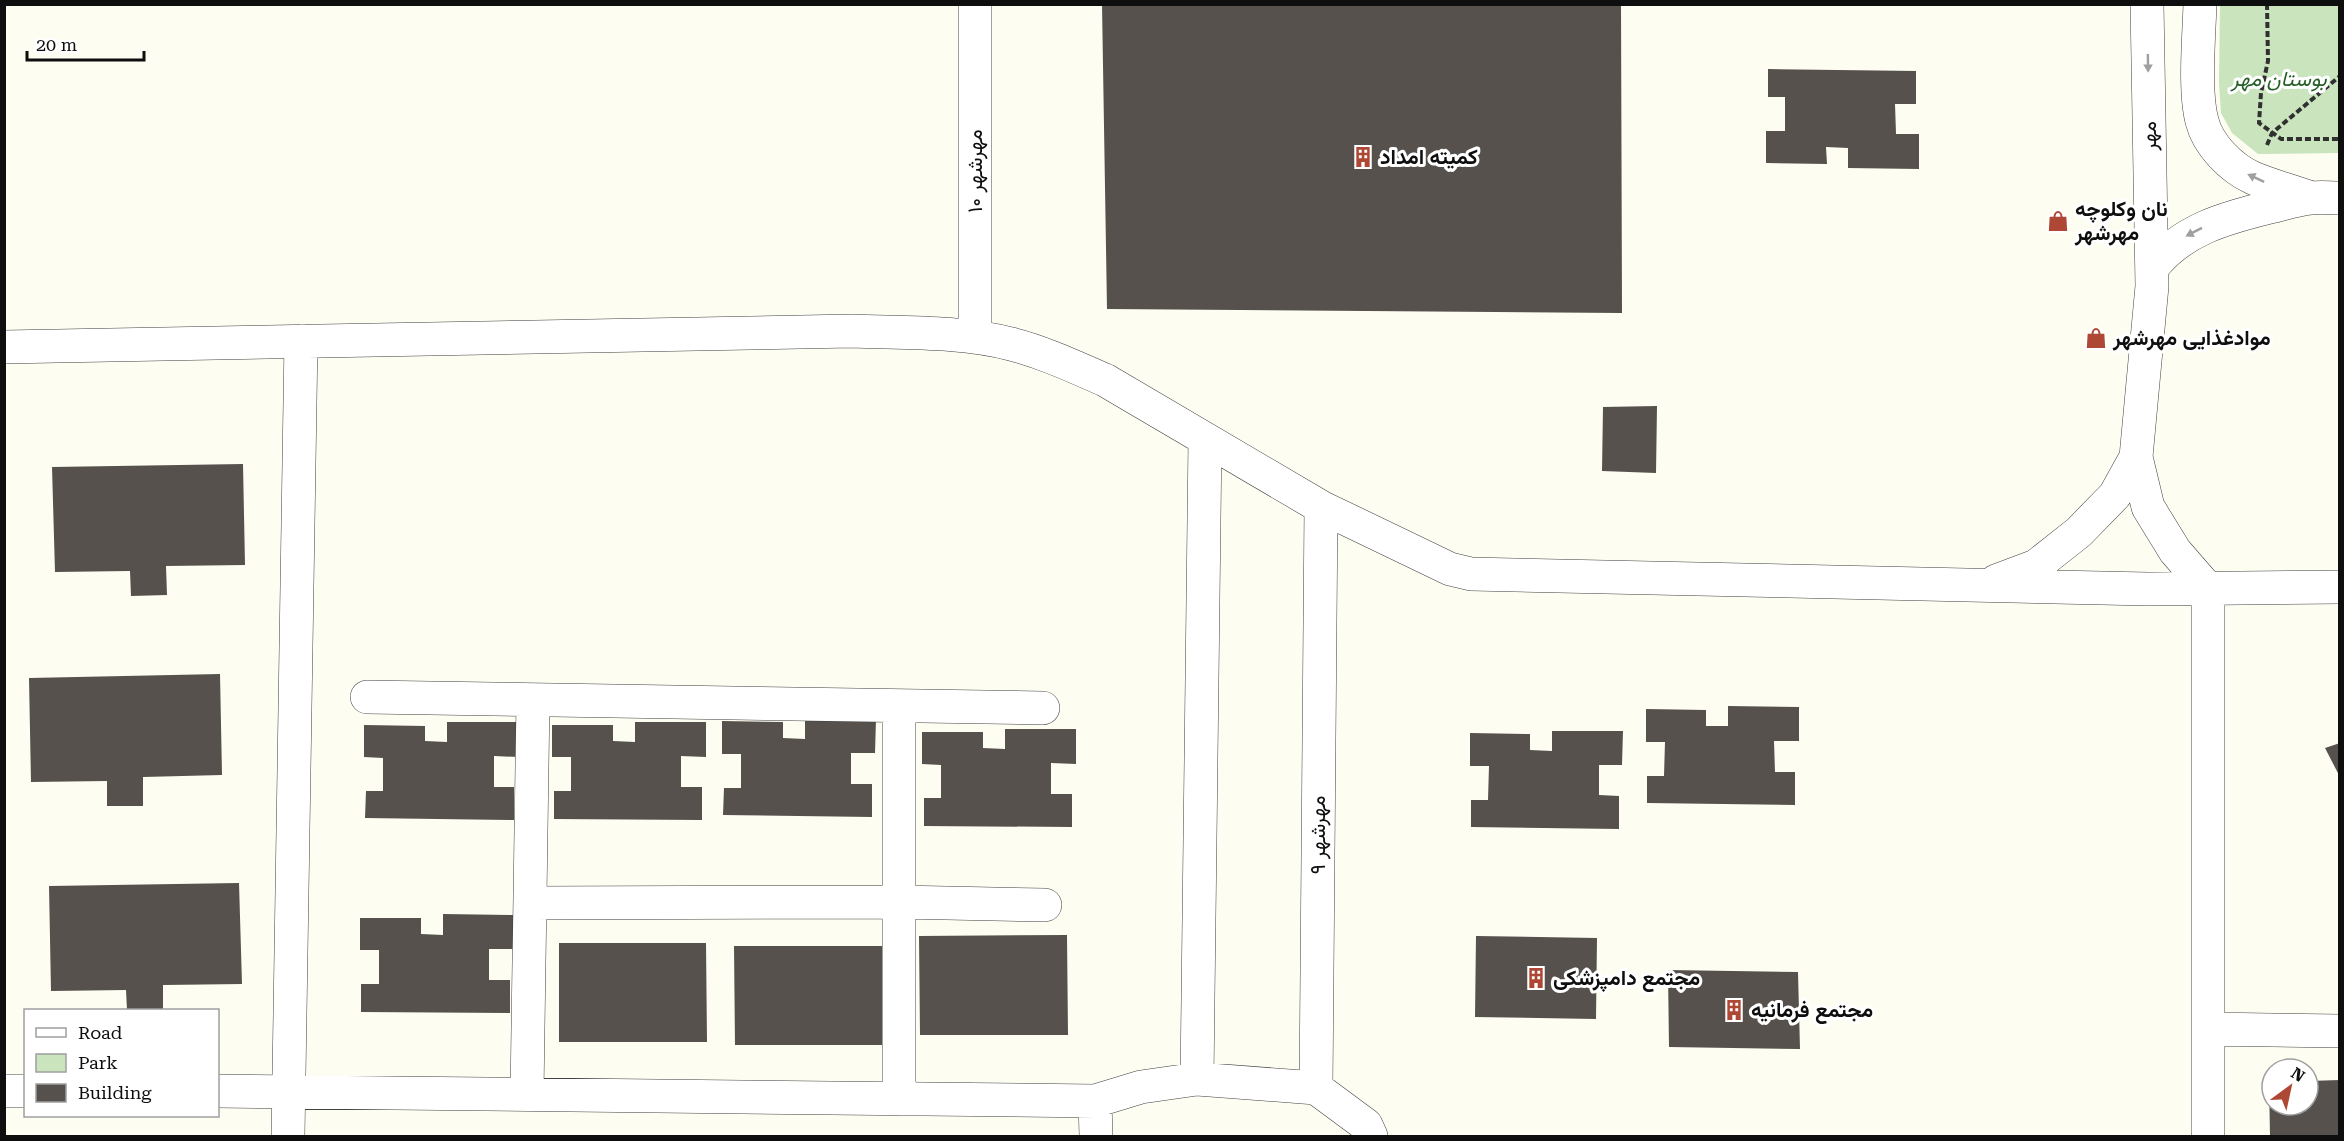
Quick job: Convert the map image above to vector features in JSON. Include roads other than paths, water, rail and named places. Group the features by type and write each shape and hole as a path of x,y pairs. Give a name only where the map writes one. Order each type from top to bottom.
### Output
{"street":[{"name":"مهرشهر ۱۰","path":"975,4 975,337"},
{"name":"مهر","path":"2136,457 2152,268 2147,4"},
{"path":"2200,4 2199,88 2202,121 2210,140 2223,156 2252,177 2325,198"},
{"path":"2152,268 2168,248 2204,227 2252,211 2325,198"},
{"path":"4,347 852,331 975,337 1012,344 1105,380 1321,507 1450,569 1471,574 1985,586 2340,588"},
{"path":"288,1137 301,341"},
{"path":"1197,1079 1205,440"},
{"path":"1985,586 2036,566 2079,532 2115,495 2136,457"},
{"path":"2136,457 2148,507 2175,551 2208,589 2208,1137"},
{"name":"مهرشهر ۹","path":"1316,1088 1321,507"},
{"path":"367,697 1043,708"},
{"path":"527,1094 533,700"},
{"path":"899,707 899,1099"},
{"path":"530,903 899,902 1045,905"},
{"path":"2208,1029 2340,1031"},
{"path":"219,1091 1095,1101 1141,1088 1197,1079 1316,1088 1365,1125 1371,1137"},
{"path":"4,1090 24,1091"},
{"path":"1095,1101 1096,1137"}],"place":[{"name":"کمیته امداد","path":"1363,157"},
{"name":"نان وکلوچه مهرشهر","path":"2058,221"},
{"name":"موادغذایی مهرشهر","path":"2096,338"},
{"name":"مجتمع دامپزشکی","path":"1536,978"},
{"name":"مجتمع فرمانیه","path":"1734,1010"}],"park label":[{"name":"بوستان مهر","path":"2279,79"}]}
